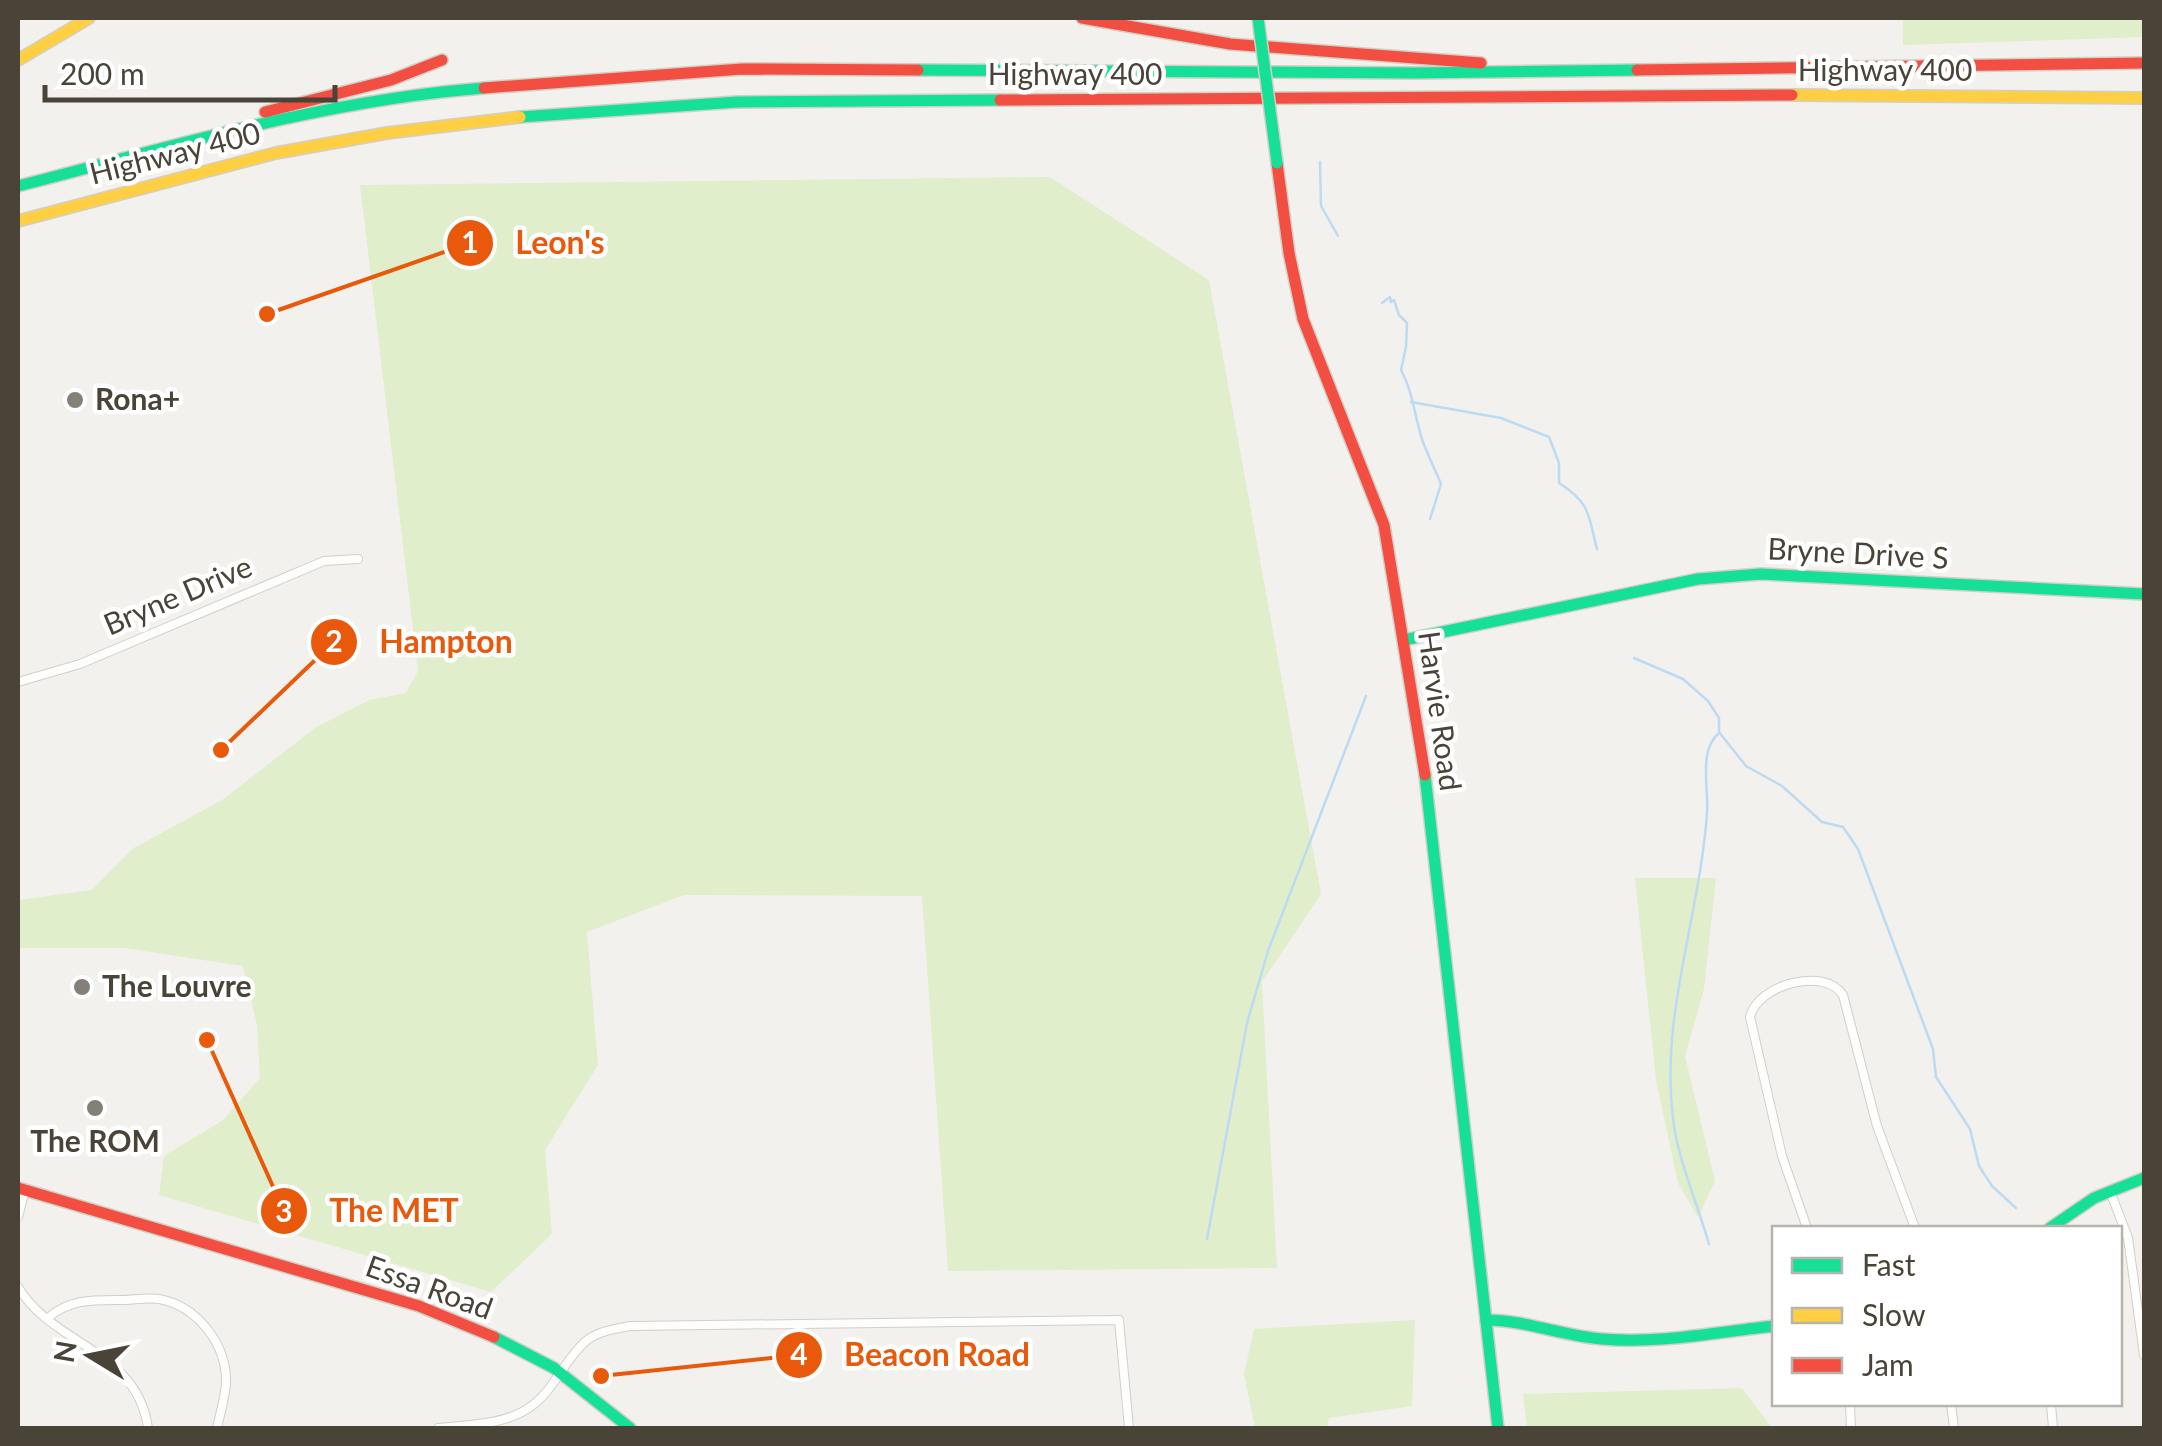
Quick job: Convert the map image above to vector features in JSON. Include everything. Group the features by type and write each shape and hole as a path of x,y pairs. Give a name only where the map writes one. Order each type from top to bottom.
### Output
{"main road":[{"path":"18,60 88,18"},
{"path":"1082,18 1113,26 1284,50 1481,63 1526,71"},
{"name":"Harvie Road","path":"1258,18 1297,299 1318,364 1377,502 1389,545 1456,1018 1498,1428"},
{"path":"214,134 263,113 391,80 442,60"},
{"name":"Highway 400","path":"18,186 282,118 446,91 742,69 1526,71 2144,63"},
{"name":"Highway 400","path":"18,222 276,154 387,133 548,113 737,102 2144,98"},
{"name":"Bryne Drive S","path":"1404,640 1698,579 1760,574 2144,594"},
{"path":"2052,1226 2076,1206 2144,1178"},
{"name":"Essa Road","path":"21,1189 419,1306 561,1374 630,1428"},
{"path":"1486,1320 1512,1319 1581,1336 1616,1340 1772,1326"}],"street":[{"name":"Bryne Drive","path":"18,682 80,664 324,560 358,558"},
{"path":"1806,1226 1782,1156 1750,1017 1755,1002 1767,993 1824,981 1836,986 1843,996 1877,1126 1914,1226"},
{"path":"18,1216 21,1189"},
{"path":"2110,1191 2128,1238 2144,1355"},
{"path":"18,1287 21,1301 122,1371 140,1395 148,1428"},
{"path":"48,1318 56,1310 86,1300 159,1299 188,1310 216,1341 222,1358 226,1382 217,1428"},
{"path":"438,1428 488,1426 531,1407 586,1341 630,1326 1119,1320 1128,1428"}],"green space":[{"path":"1903,18 2144,18 2144,37 1903,45"},
{"path":"1050,177 1209,280 1321,894 1262,982 1277,1268 948,1271 922,896 684,895 587,932 598,1065 545,1150 552,1234 491,1292 159,1195 164,1156 223,1120 260,1078 257,1025 243,966 124,948 18,948 18,900 92,890 132,849 222,800 315,728 369,700 406,693 418,671 360,185"},
{"path":"1635,878 1716,878 1704,989 1685,1056 1715,1181 1698,1217 1678,1183 1656,1080"},
{"path":"1415,1320 1412,1406 1329,1418 1327,1428 1255,1428 1244,1374 1254,1329"},
{"path":"1742,1388 1772,1428 1527,1428 1523,1394"}],"waterway":[{"path":"1320,162 1321,206 1338,236"},
{"path":"1382,303 1390,297 1391,302 1394,300 1399,315 1407,323 1401,370 1422,439 1441,484 1430,519"},
{"path":"1411,402 1501,418 1549,437 1559,463 1559,483 1583,504 1597,549"},
{"path":"1634,658 1683,679 1708,701 1719,718 1719,732 1746,766 1782,786 1822,822 1843,827 1858,849 1933,1049 1936,1077 1970,1129 1979,1166 1992,1186 2016,1208"},
{"path":"1207,1239 1247,1023 1268,951 1366,696"},
{"path":"1709,1244 1679,1149 1670,1080 1676,1004 1703,851 1707,759 1719,733"}],"traffic: fast":[{"path":"1258,18 1277,163"},
{"path":"918,70 1637,70"},
{"path":"18,186 307,114 484,88"},
{"path":"520,117 737,102 1000,100"},
{"path":"1404,640 1698,579 1761,574 2144,594"},
{"path":"1425,775 1498,1428"},
{"path":"2053,1226 2094,1198 2144,1178"},
{"path":"1486,1320 1623,1340 1772,1326"},
{"path":"494,1337 554,1368 630,1428"}],"traffic: slow":[{"path":"18,60 89,18"},
{"path":"1792,95 2144,98"},
{"path":"18,221 276,153 387,133 520,117"}],"traffic: jam":[{"path":"1082,18 1230,44 1481,63"},
{"path":"265,112 391,80 442,60"},
{"path":"1637,70 2144,63"},
{"path":"484,88 742,69 918,70"},
{"path":"1000,100 1792,95"},
{"path":"1277,163 1303,319 1384,525 1425,775"},
{"path":"18,1188 419,1306 494,1337"}],"place":[{"name":"Leon's","path":"267,314"},
{"name":"Rona+","path":"75,400"},
{"name":"Hampton","path":"221,750"},
{"name":"The Louvre","path":"82,987"},
{"name":"The MET","path":"207,1040"},
{"name":"The ROM","path":"95,1108"},
{"name":"Beacon Road","path":"601,1376"}]}
